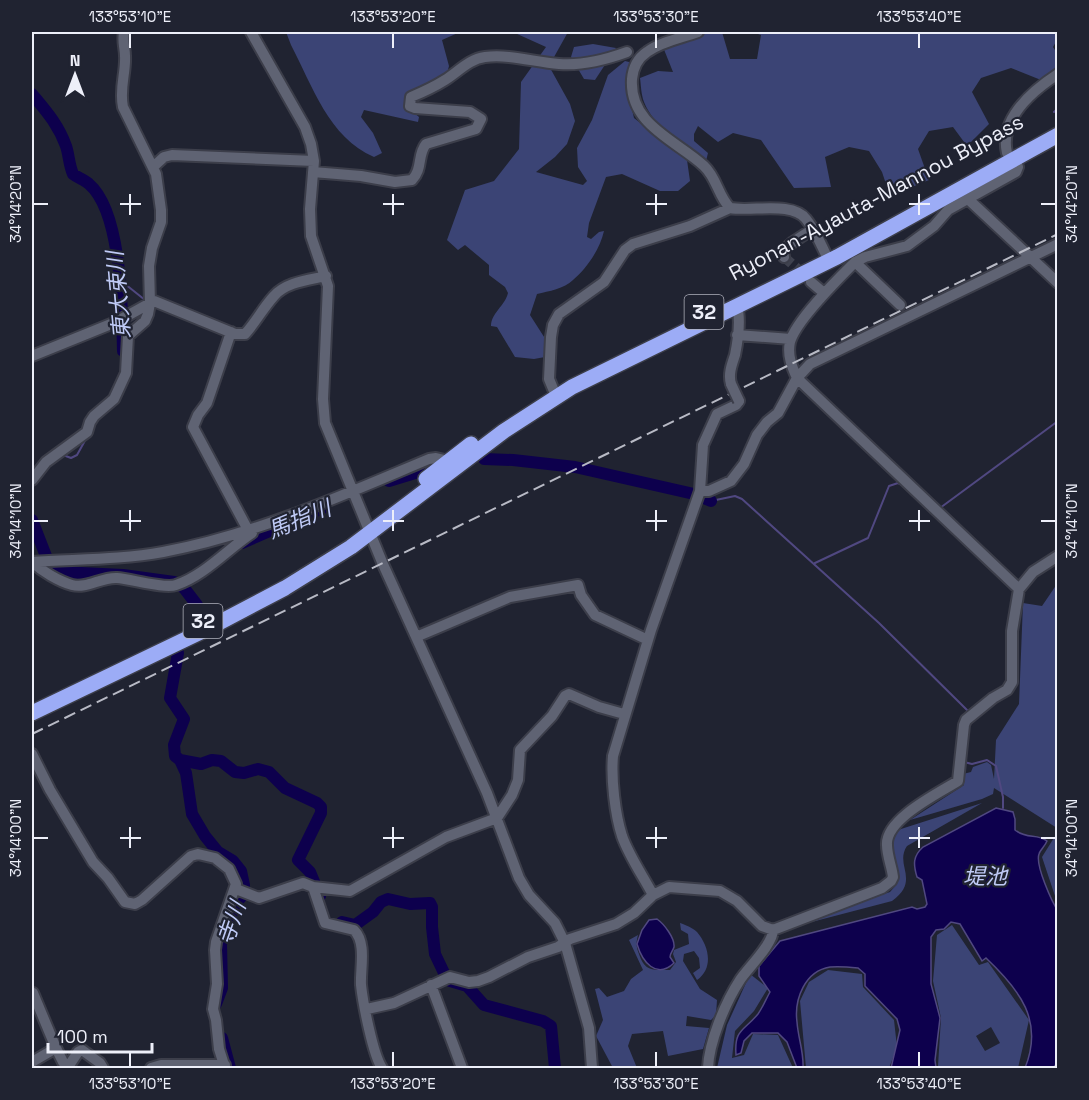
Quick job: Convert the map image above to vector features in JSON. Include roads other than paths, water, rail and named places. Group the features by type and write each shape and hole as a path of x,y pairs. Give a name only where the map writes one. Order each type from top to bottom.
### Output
{"highway":[{"name":"Ryonan-Ayauta-Mannou Bypass","path":"1011,156 1058,124"},
{"name":"Ryonan-Ayauta-Mannou Bypass","path":"32,703 231,607 368,528 504,431 554,392 603,371 737,306 1011,156 1058,135"},
{"name":"Ryonan-Ayauta-Mannou Bypass","path":"32,713 245,610 351,547 368,528 494,427 602,361 827,256"}],"street":[{"path":"32,480 46,462 69,447 83,434 94,416 114,399 121,387 127,366 126,341 130,333 145,321 150,303 149,266 152,248 161,222 161,210 154,166 148,161 123,107 124,32"},
{"path":"251,32 305,128 311,144 314,167 310,223 313,243 328,285 323,412 325,423 368,528 497,818 524,886 555,923 565,943 589,1028 592,1068"},
{"path":"698,32 657,46 645,53 637,62 632,75 632,90 645,120 660,134 704,166 713,176 725,203 730,208"},
{"path":"154,166 164,157 172,155 314,167 395,182 412,180 420,167 422,149 426,144 476,129 482,119 470,112 415,108 410,106 411,97 433,87 472,60 483,57 512,56 559,64 587,64 627,52"},
{"path":"1019,589 797,378 791,364 789,344 824,293 855,262 864,257 907,246 934,226 948,210 1016,172 1018,167 1005,145 1007,133 1020,106 1042,85 1058,74"},
{"path":"968,199 1058,284"},
{"path":"554,392 549,379 553,325 559,314 604,282 625,250 633,244 690,226 730,208 793,210 805,218 827,256"},
{"path":"784,256 783,251 813,229"},
{"path":"698,494 731,481 744,464 757,435 778,413 797,378 810,364 1058,244"},
{"path":"855,262 900,305"},
{"path":"32,356 122,318 150,303 157,302 182,314 231,332 244,334 283,288 326,276"},
{"path":"811,282 824,293"},
{"path":"653,895 622,838 618,823 612,768 613,756 648,639 698,494 703,445 717,414 736,405 739,400 729,378 737,335 739,312 737,306"},
{"path":"231,332 207,403 198,415 193,428 248,530"},
{"path":"737,335 791,339"},
{"path":"261,526 239,541 220,559 178,584 104,578 85,585 72,585 39,568 35,561 124,557 164,552 215,540 355,494 429,459 449,461"},
{"path":"367,1009 394,1003 448,978 469,982 478,981 528,957 558,947 570,939 616,924 634,913 653,895 669,888 720,891 737,901 762,927 773,930 882,888 891,881 892,872 886,845 891,831 899,820 914,809 958,782 966,720 993,698 1007,690 1012,682 1012,631 1019,589 1046,562 1058,556"},
{"path":"416,637 510,597 578,585 581,595 595,615 648,639"},
{"path":"240,891 259,898 303,883 350,891 446,837 497,818 512,795 518,780 520,750 552,716 565,696 569,694 599,707 624,714"},
{"path":"32,754 50,790 93,862 125,902 135,904 142,900 183,861 198,854 222,862 235,878 240,891 216,942 215,950 217,984 213,1009 219,1049 225,1067 161,1065 152,1068"},
{"path":"316,886 325,923 354,930 360,939 361,983 373,1044 382,1068"},
{"path":"708,1068 713,1037 738,983 770,940 773,930"},
{"path":"431,986 462,1068"},
{"path":"32,992 63,1062 70,1064 82,1050 100,1063 103,1068"},
{"path":"32,1062 56,1048"}],"water":[{"name":"堤池","path":"996,808 1013,812 1015,830 1047,841 1038,859 1048,892 1058,911 1058,1062 1053,1068 1025,1068 1032,1035 1025,1007 1018,994 998,970 986,958 982,961 960,924 951,922 944,929 936,930 931,937 931,984 940,1018 936,1068 891,1068 900,1030 897,1019 865,986 865,974 858,968 848,967 830,967 821,970 814,974 803,987 797,1004 797,1013 803,1068 797,1068 787,1042 778,1033 752,1033 744,1041 741,1053 736,1055 738,1035 758,1014 770,992 759,976 759,966 780,941 912,907 917,909 925,907 927,904 922,880 917,877 915,868 917,854 923,847"},
{"path":"657,919 668,931 674,943 670,957 674,963 661,970 646,962 637,944 649,920"}],"waterway":[{"name":"東大束川","path":"32,94 59,131 66,146 73,174 89,184 100,198 108,216 114,238 121,288 123,351"},
{"path":"1054,112 1058,108"},
{"path":"120,280 145,300"},
{"path":"940,508 1058,421"},
{"path":"63,455 71,458 77,455 87,437"},
{"name":"馬指川","path":"484,459 575,467 694,494 711,501"},
{"name":"馬指川","path":"389,481 425,470"},
{"path":"815,563 868,538 889,486 898,483 902,485"},
{"path":"711,501 735,496 742,499 879,623 968,711"},
{"name":"馬指川","path":"242,543 325,507"},
{"name":"東大束川","path":"32,520 51,569 60,572 123,575 174,582 184,588 197,605 194,614"},
{"name":"東大束川","path":"178,653 170,698 184,719 174,745 175,756 180,760 201,764 212,760 221,761 235,772 244,773 258,769 269,772 285,788 317,803 321,807 321,813 298,860 310,872 320,896"},
{"name":"寺川","path":"180,760 186,773 192,814 218,852 233,861 241,871 244,885 242,896 235,904 221,944 222,988 216,1004"},
{"path":"964,762 972,764 987,760 996,766 1003,797 1003,808"},
{"name":"東大束川","path":"342,922 355,925 373,912 381,902 388,899 410,904 430,903 435,954 445,975 450,981 467,986 484,1005 543,1021 551,1026 555,1068"},
{"name":"寺川","path":"222,1038 230,1068"}],"tunnel":[{"path":"784,257 807,277"}],"railway":[{"path":"32,734 1058,234"}]}
